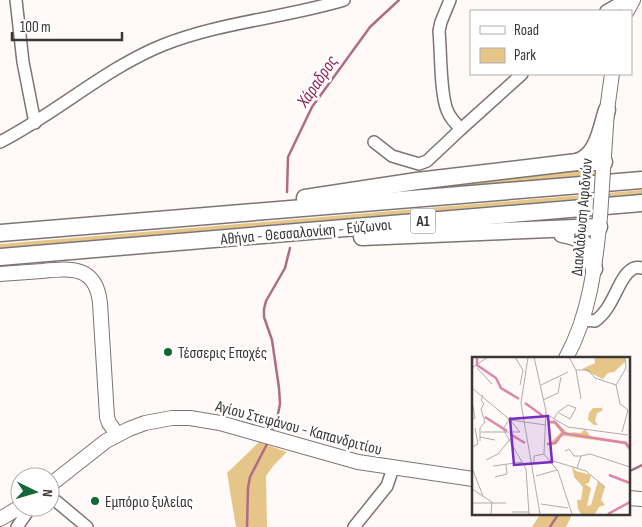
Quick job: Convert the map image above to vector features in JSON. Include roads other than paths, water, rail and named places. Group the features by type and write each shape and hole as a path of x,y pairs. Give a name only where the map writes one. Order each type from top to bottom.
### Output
{"highway":[{"path":"205,216 388,184 577,162 584,160 591,154 607,110"},
{"path":"577,162 604,166"},
{"name":"Αθήνα - Θεσσαλονίκη - Εύζωνοι","path":"0,233 642,180"},
{"name":"Αθήνα - Θεσσαλονίκη - Εύζωνοι","path":"0,257 642,203"},
{"path":"205,240 281,240 545,230 599,222"},
{"path":"545,230 575,237 584,242 594,269"}],"main road":[{"name":"Διακλάδωση Αφιδνών","path":"566,357 583,320 591,292 612,75"},
{"path":"0,274 71,269 86,274 93,282 100,298 107,417 109,424 117,434"},
{"name":"Αγίου Στεφάνου - Καπανδριτίου","path":"60,477 117,434 145,423 180,418 229,426 349,460 472,479"}],"street":[{"path":"16,0 23,62 35,123"},
{"path":"0,142 35,123 122,66 165,44 206,31 344,0"},
{"path":"450,0 441,22 440,32 444,92 446,108 454,122 461,129"},
{"path":"608,10 625,0"},
{"path":"374,142 392,156 419,164 427,161 521,75"},
{"path":"583,320 595,321 601,317 608,309 627,273 635,268 642,268"},
{"path":"354,527 387,486 393,468"},
{"path":"60,504 87,527"}],"waterway":[{"name":"Χάραδρος","path":"287,192 288,157 312,107 370,27 399,0"},
{"name":"Χάραδρος","path":"272,431 280,404 279,388 272,340 264,317 264,309 266,301 285,268 290,248"},
{"name":"Χάραδρος","path":"247,527 250,477 267,444"},
{"path":"630,471 642,465"},
{"path":"550,527 558,514"}],"place":[{"name":"Τέσσερις Εποχές","path":"168,352"},
{"name":"Εμπόριο ξυλείας","path":"95,501"}]}
